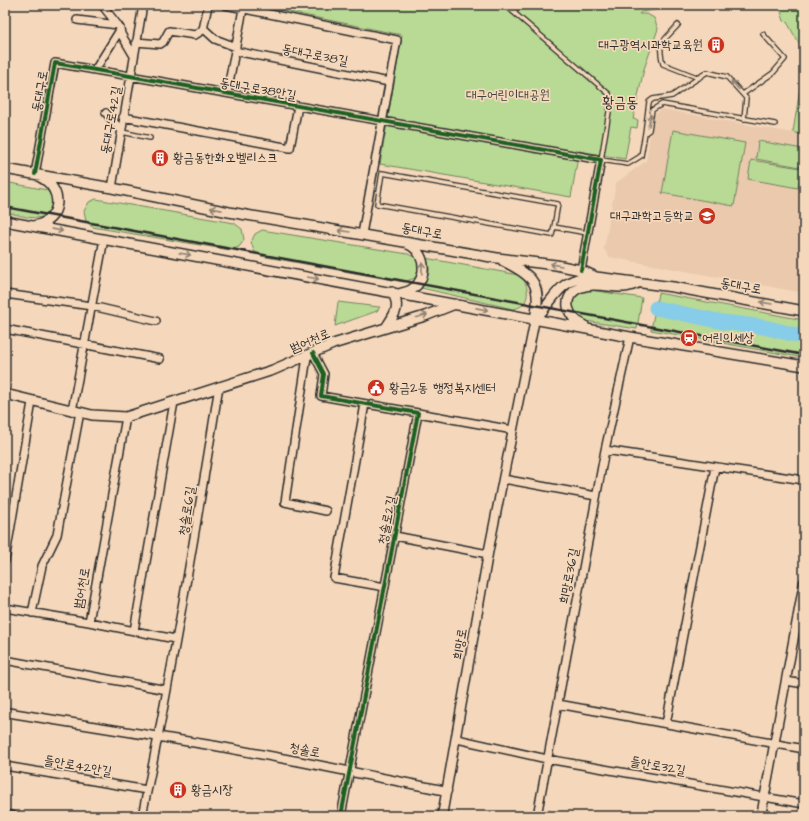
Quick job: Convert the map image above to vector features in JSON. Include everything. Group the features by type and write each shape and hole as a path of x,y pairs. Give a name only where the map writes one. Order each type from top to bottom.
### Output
{"main road":[{"name":"동대구로","path":"5,169 112,188 230,212 496,258 581,270 595,276 804,311"},
{"path":"28,225 41,224 46,221 55,212 57,205 57,199 53,187 36,174"},
{"path":"5,221 535,320 804,366"},
{"path":"395,293 411,290 417,285 421,279 424,266 422,259 415,248 396,240"},
{"path":"496,258 526,273 532,280 537,291 535,320"},
{"path":"535,320 544,311 550,299 559,289 575,280 595,276"},
{"path":"600,331 577,322 573,318 568,306 573,292 578,288 586,286 624,287 643,283"},
{"path":"387,326 398,308 395,293"},
{"name":"범어천로","path":"5,394 76,412 126,417 219,386 273,370 387,326 425,316 455,304"}],"street":[{"path":"102,5 119,28 134,56"},
{"name":"동대구로42길","path":"112,188 142,5"},
{"path":"136,42 160,44 163,42 169,31 195,35 203,28 208,5"},
{"path":"225,5 397,40 362,234"},
{"path":"227,93 244,9"},
{"path":"77,20 119,28"},
{"path":"95,70 119,28"},
{"name":"동대구로38길","path":"203,28 215,39 235,49 389,82"},
{"name":"동대구로","path":"36,174 55,63 130,76"},
{"name":"동대구로38안길","path":"130,76 601,160"},
{"name":"동대구로38안길","path":"123,117 290,148 298,106"},
{"path":"106,113 121,131"},
{"path":"581,270 601,160"},
{"path":"32,613 42,566 58,535 85,344 104,239"},
{"path":"5,294 92,306 156,321"},
{"name":"희망로","path":"442,816 488,554 535,320"},
{"path":"5,329 160,359"},
{"path":"630,337 605,450 804,480"},
{"path":"310,355 324,374 321,396 513,430"},
{"path":"310,355 284,502 326,511"},
{"name":"청솔로6길","path":"159,736 219,386"},
{"path":"5,561 32,402"},
{"path":"134,631 174,402"},
{"path":"366,404 334,578 385,587"},
{"name":"청솔로2길","path":"341,816 418,413"},
{"name":"범어천로","path":"89,622 126,417"},
{"name":"희망로36길","path":"537,815 605,450"},
{"path":"666,724 715,467"},
{"path":"503,479 596,496"},
{"path":"394,536 488,554"},
{"path":"761,816 786,681 801,614 804,582"},
{"path":"5,608 89,622 175,639"},
{"path":"5,660 167,690"},
{"path":"786,681 804,684"},
{"path":"558,704 804,749"},
{"name":"청솔로","path":"5,712 159,736 302,762 447,791"},
{"path":"142,816 159,736"},
{"path":"456,739 548,759"},
{"name":"들안로32길","path":"548,759 804,804"},
{"name":"들안로42안길","path":"5,766 147,790"},
{"path":"537,815 551,816"}],"lane":[{"path":"505,5 609,94 610,100 601,160 628,164 641,156 650,102 653,99 672,96 707,72 727,77 743,94 746,98 744,120"},
{"path":"515,5 515,12"},
{"path":"678,25 662,44 660,49 664,64 699,78"},
{"path":"743,94 773,72 784,59 763,34"},
{"path":"645,133 649,130 652,110 662,104 744,120 775,124"},
{"path":"121,131 150,138"},
{"path":"382,173 558,204 554,227 552,235 376,204 382,173"},
{"path":"554,227 587,233"}],"shaded area":[{"name":"대구과학고등학교","path":"661,109 804,135 804,293 609,257 604,249 616,183 646,161 653,117"}],"green space":[{"name":"대구어린이대공원","path":"254,5 672,5 670,8 641,12 639,14 647,14 654,18 658,29 644,69 633,119 638,120 637,128 631,127 625,159 579,151 571,197 380,164 402,35"},
{"path":"779,5 804,5 804,53 787,22 784,21"},
{"path":"804,64 804,135 793,132"},
{"path":"673,130 745,143 734,206 662,193"},
{"path":"758,141 803,149 800,167 756,159"},
{"path":"751,160 801,168 798,188 748,179"},
{"path":"5,182 47,190 54,200 52,210 43,217 37,218 5,212"},
{"path":"96,199 234,223 242,229 244,240 239,247 230,250 92,227 86,221 84,211 89,202"},
{"path":"262,230 408,254 416,258 420,268 415,278 404,282 261,256 254,251 251,242 255,234"},
{"path":"425,258 519,275 526,284 526,300 519,307 513,309 417,287 427,278 429,266"},
{"path":"584,289 642,298 637,329 579,320 573,315 571,299"},
{"path":"658,293 804,320 804,358 651,330"},
{"path":"338,302 380,307 377,311 335,326"}],"waterway":[{"path":"656,308 723,322 764,327 804,337"}],"railway":[{"path":"5,207 804,355"}],"cycle path":[{"path":"35,174 55,63 130,76 601,160 581,270"},
{"path":"313,353 324,374 321,396 418,413 341,816"}],"place":[{"name":"대구광역시과학교육원","path":"716,45"},
{"name":"황금동한화오벨리스크","path":"160,158"},
{"name":"대구과학고등학교","path":"707,216"},
{"name":"어린이세상","path":"689,338"},
{"name":"황금2동 행정복지센터","path":"376,388"},
{"name":"황금시장","path":"178,790"}],"district":[{"name":"황금동","path":"620,102"}]}
